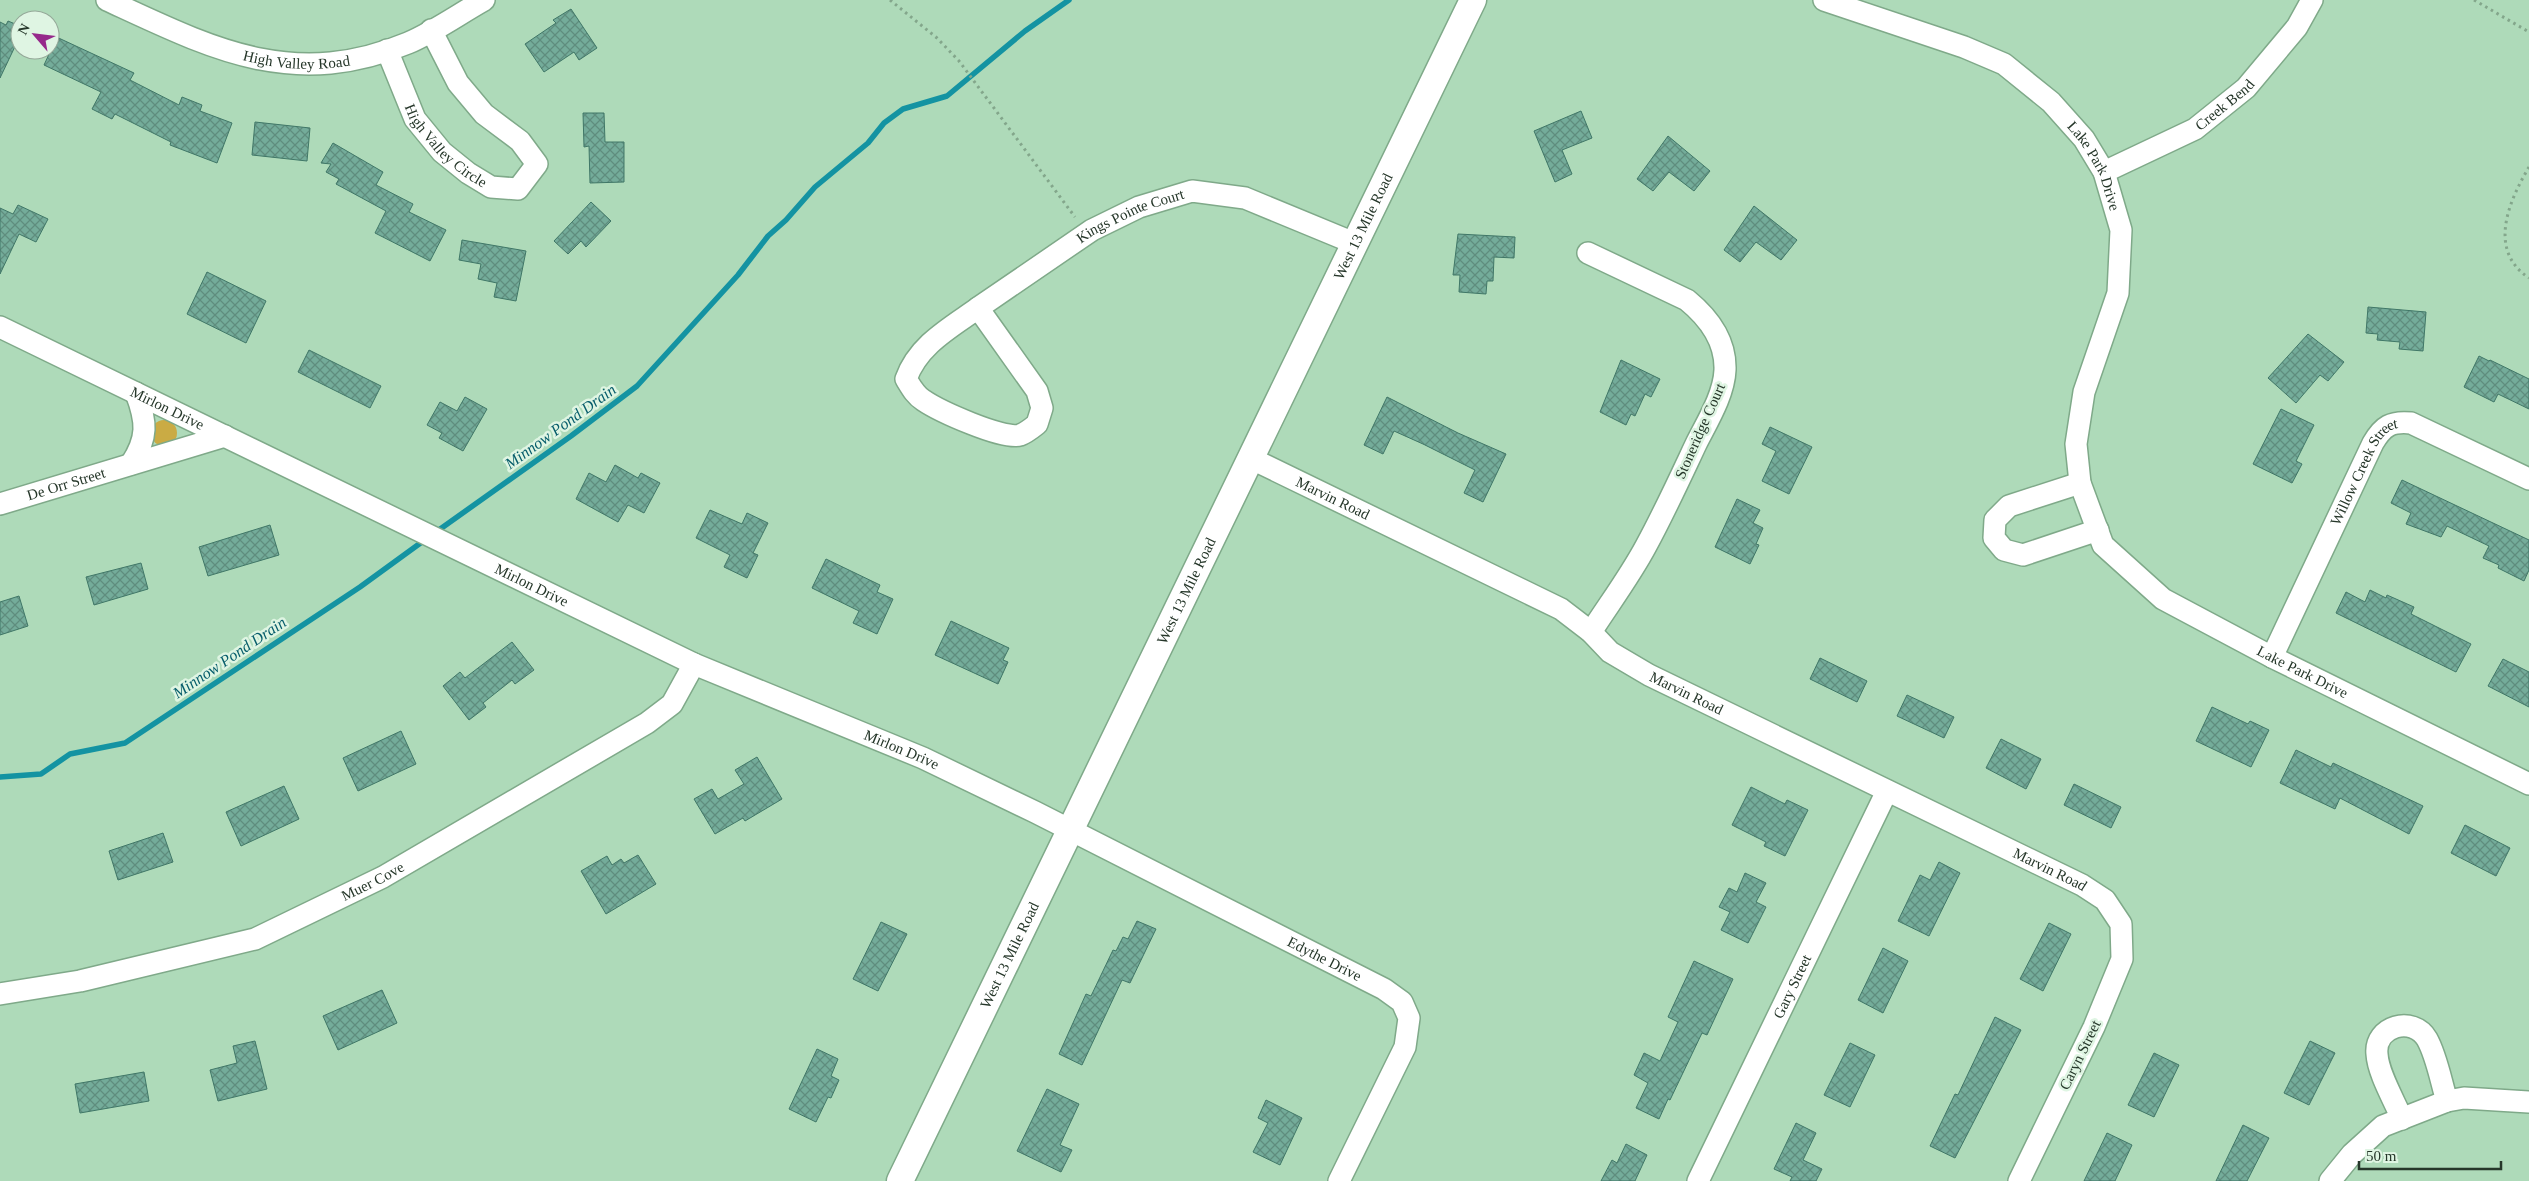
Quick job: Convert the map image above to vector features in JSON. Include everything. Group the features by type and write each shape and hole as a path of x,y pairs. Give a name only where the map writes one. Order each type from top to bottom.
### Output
{"street":[{"name":"High Valley Road","path":"107,0 200,43 253,59 299,64 342,62 409,43 484,0"},
{"name":"West 13 Mile Road","path":"900,1181 1472,0"},
{"name":"Lake Park Drive","path":"1824,0 1964,47 2004,64 2051,102 2084,139 2104,172 2121,230 2118,293 2084,392 2076,444 2080,482 2103,545 2163,600 2272,657 2529,784"},
{"name":"Creek Bend","path":"2104,172 2195,128 2246,88 2297,26 2312,0"},
{"name":"High Valley Circle","path":"387,50 415,119 442,152 468,173 491,187 518,189 537,164 520,141 484,114 458,82 431,30"},
{"name":"Kings Pointe Court","path":"978,308 1037,391 1042,408 1037,424 1020,435 1005,435 969,422 924,401 914,392 906,379 911,365 920,354 978,308 1087,234 1139,207 1192,191 1245,198 1354,243"},
{"name":"Stoneridge Court","path":"1588,252 1672,291 1701,311 1716,331 1723,350 1725,370 1724,381 1706,424 1646,547 1591,632"},
{"name":"Mirlon Drive","path":"0,327 406,526 694,664 923,758 1071,830"},
{"path":"131,464 141,444 145,421 136,393"},
{"name":"Willow Creek Street","path":"2272,657 2380,430 2389,424 2398,422 2411,423 2529,479"},
{"name":"De Orr Street","path":"0,504 225,436"},
{"name":"Marvin Road","path":"1250,458 1561,609 1591,632 1610,652 1648,675 2082,885 2105,900 2121,924"},
{"path":"2080,482 2009,506 1995,520 1994,538 2004,550 2023,555 2098,530"},
{"name":"Muer Cove","path":"0,994 80,981 255,938 383,877 646,723 672,704 694,664"},
{"name":"Gary Street","path":"1698,1181 1887,791"},
{"name":"Edythe Drive","path":"1071,830 1384,989 1402,1002 1409,1018 1405,1047 1339,1181"},
{"name":"Caryn Street","path":"2019,1181 2109,994 2122,959 2121,924"},
{"path":"2402,1119 2376,1053 2382,1036 2397,1026 2414,1027 2427,1039 2447,1101"},
{"path":"2330,1181 2352,1154 2383,1126 2447,1101 2464,1098 2529,1102"}],"path":[{"path":"890,0 937,38 958,61 977,85 990,106 1013,132 1087,234"},
{"path":"2474,0 2529,32"},
{"path":"2529,167 2507,210 2505,233 2508,254 2515,266 2529,278"}],"shaded area":[{"path":"164,420 173,424 177,433 173,442 164,446 155,442 151,433 155,424"}],"building":[{"path":"571,9 597,48 579,60 574,52 544,72 525,44 556,23 553,20"},
{"path":"8,21 10,22 10,57 0,78 0,22 6,25"},
{"path":"60,39 134,73 130,80 179,105 182,97 202,105 200,111 232,123 217,163 170,145 171,142 115,114 112,119 92,109 101,92 44,65 46,60 60,60"},
{"path":"1581,111 1592,138 1562,150 1572,174 1555,182 1534,131"},
{"path":"583,113 604,113 605,142 624,142 624,182 590,183 589,146 584,147"},
{"path":"255,122 310,128 307,161 252,155"},
{"path":"1668,136 1710,171 1694,191 1669,172 1653,191 1637,179"},
{"path":"333,143 383,172 376,185 413,204 409,212 446,230 430,261 375,233 386,211 336,184 339,179 326,172 331,164 321,163"},
{"path":"591,202 611,221 586,247 581,241 568,254 554,241"},
{"path":"18,205 48,219 36,242 19,234 0,274 0,208 13,214"},
{"path":"1754,206 1797,240 1781,260 1756,242 1740,262 1724,250"},
{"path":"1458,234 1515,237 1514,258 1494,257 1493,281 1487,281 1486,294 1459,292 1460,275 1453,275"},
{"path":"462,240 526,251 516,301 494,297 497,283 478,279 481,264 459,260"},
{"path":"207,272 266,301 246,343 187,314"},
{"path":"2368,307 2426,312 2423,351 2399,349 2400,342 2377,340 2378,334 2366,333"},
{"path":"2308,334 2344,362 2328,381 2320,375 2296,403 2268,378"},
{"path":"309,350 381,386 370,408 298,372"},
{"path":"2479,356 2529,379 2529,409 2498,394 2494,402 2464,387"},
{"path":"1621,360 1660,379 1651,397 1645,394 1635,416 1631,414 1626,425 1600,412"},
{"path":"465,397 487,409 463,451 439,438 442,433 427,425 440,402 457,411"},
{"path":"1387,397 1458,433 1506,454 1483,502 1464,493 1475,470 1423,444 1394,431 1383,454 1364,445"},
{"path":"2281,409 2314,425 2296,461 2302,464 2292,483 2253,464"},
{"path":"1770,427 1812,447 1789,494 1762,481 1776,451 1762,444"},
{"path":"615,465 638,478 641,473 660,483 644,513 628,505 618,522 576,499 589,473 606,482"},
{"path":"2402,480 2529,540 2529,570 2524,581 2498,568 2499,565 2483,558 2489,546 2447,526 2441,537 2406,524 2411,513 2391,503"},
{"path":"1737,499 1760,510 1753,523 1763,528 1756,544 1759,545 1750,564 1715,547"},
{"path":"710,510 742,524 747,513 768,523 753,553 758,555 747,578 724,567 730,555 696,538"},
{"path":"270,525 279,555 208,576 199,547"},
{"path":"826,559 880,585 877,592 893,599 877,634 853,623 859,611 812,588"},
{"path":"141,563 148,589 94,605 86,577"},
{"path":"2370,590 2386,598 2387,595 2414,607 2411,614 2471,644 2456,672 2336,613 2346,592 2365,602"},
{"path":"19,596 28,626 0,635 0,602"},
{"path":"951,621 1009,648 1003,660 1008,662 998,684 935,655"},
{"path":"512,642 534,670 515,684 512,680 483,703 486,707 469,720 443,686 460,672 465,678"},
{"path":"1820,658 1867,681 1857,702 1810,679"},
{"path":"2503,659 2529,672 2529,707 2488,686"},
{"path":"1907,695 1954,717 1944,738 1897,716"},
{"path":"2212,707 2248,724 2250,721 2269,730 2251,767 2196,741"},
{"path":"401,731 416,764 358,791 343,758"},
{"path":"2001,739 2041,759 2026,789 1986,768"},
{"path":"2296,750 2331,767 2333,763 2423,806 2409,834 2340,798 2335,809 2280,783"},
{"path":"757,757 782,799 745,821 743,818 715,834 694,799 712,789 718,799 744,784 735,770"},
{"path":"2074,784 2121,807 2111,828 2064,805"},
{"path":"284,786 299,819 241,846 226,812"},
{"path":"1751,787 1785,804 1787,800 1808,810 1785,856 1764,846 1766,842 1732,825"},
{"path":"2465,825 2510,848 2496,876 2451,853"},
{"path":"163,833 173,862 118,880 109,851"},
{"path":"638,855 656,884 606,914 581,871 607,856 612,865 621,859 624,863"},
{"path":"1939,862 1960,873 1929,936 1898,921 1920,875 1930,880"},
{"path":"1745,873 1766,883 1756,902 1766,907 1748,943 1721,930 1730,912 1719,907 1729,888 1737,892"},
{"path":"1137,921 1156,929 1130,983 1122,980 1082,1065 1059,1054 1086,994 1091,996 1113,950 1116,951 1123,937 1128,939"},
{"path":"881,922 907,934 878,991 853,979"},
{"path":"2049,923 2071,934 2043,991 2020,979"},
{"path":"1883,948 1908,961 1883,1013 1858,1000"},
{"path":"1694,961 1733,979 1707,1035 1702,1033 1659,1119 1636,1108 1648,1083 1634,1075 1644,1053 1660,1061 1678,1022 1668,1017"},
{"path":"382,990 397,1023 338,1050 323,1016"},
{"path":"1995,1017 2021,1030 1955,1158 1930,1146 1955,1094 1958,1095"},
{"path":"255,1041 267,1089 218,1101 210,1070 237,1063 233,1046"},
{"path":"2310,1041 2335,1053 2309,1105 2284,1093"},
{"path":"1850,1043 1875,1055 1850,1107 1824,1095"},
{"path":"817,1049 838,1059 831,1076 839,1080 831,1098 828,1097 816,1122 789,1109"},
{"path":"2154,1053 2179,1065 2154,1117 2128,1105"},
{"path":"144,1072 149,1101 80,1113 75,1084"},
{"path":"1047,1089 1079,1104 1060,1145 1072,1150 1061,1172 1017,1151"},
{"path":"1266,1100 1302,1118 1280,1165 1253,1152 1268,1123 1258,1118"},
{"path":"1796,1123 1816,1133 1803,1160 1822,1169 1816,1181 1790,1181 1792,1177 1774,1169"},
{"path":"2243,1125 2269,1138 2247,1181 2216,1181"},
{"path":"2107,1133 2132,1145 2115,1181 2084,1181"},
{"path":"1626,1144 1647,1155 1635,1181 1601,1181 1612,1160 1617,1163"}],"waterway":[{"name":"Minnow Pond Drain","path":"436,532 571,436 637,386 738,275 768,236 786,220 815,187 868,143 884,123 903,109 947,96 1025,31 1069,0"},
{"name":"Minnow Pond Drain","path":"0,777 41,774 70,754 125,743 360,587 426,539"}]}
